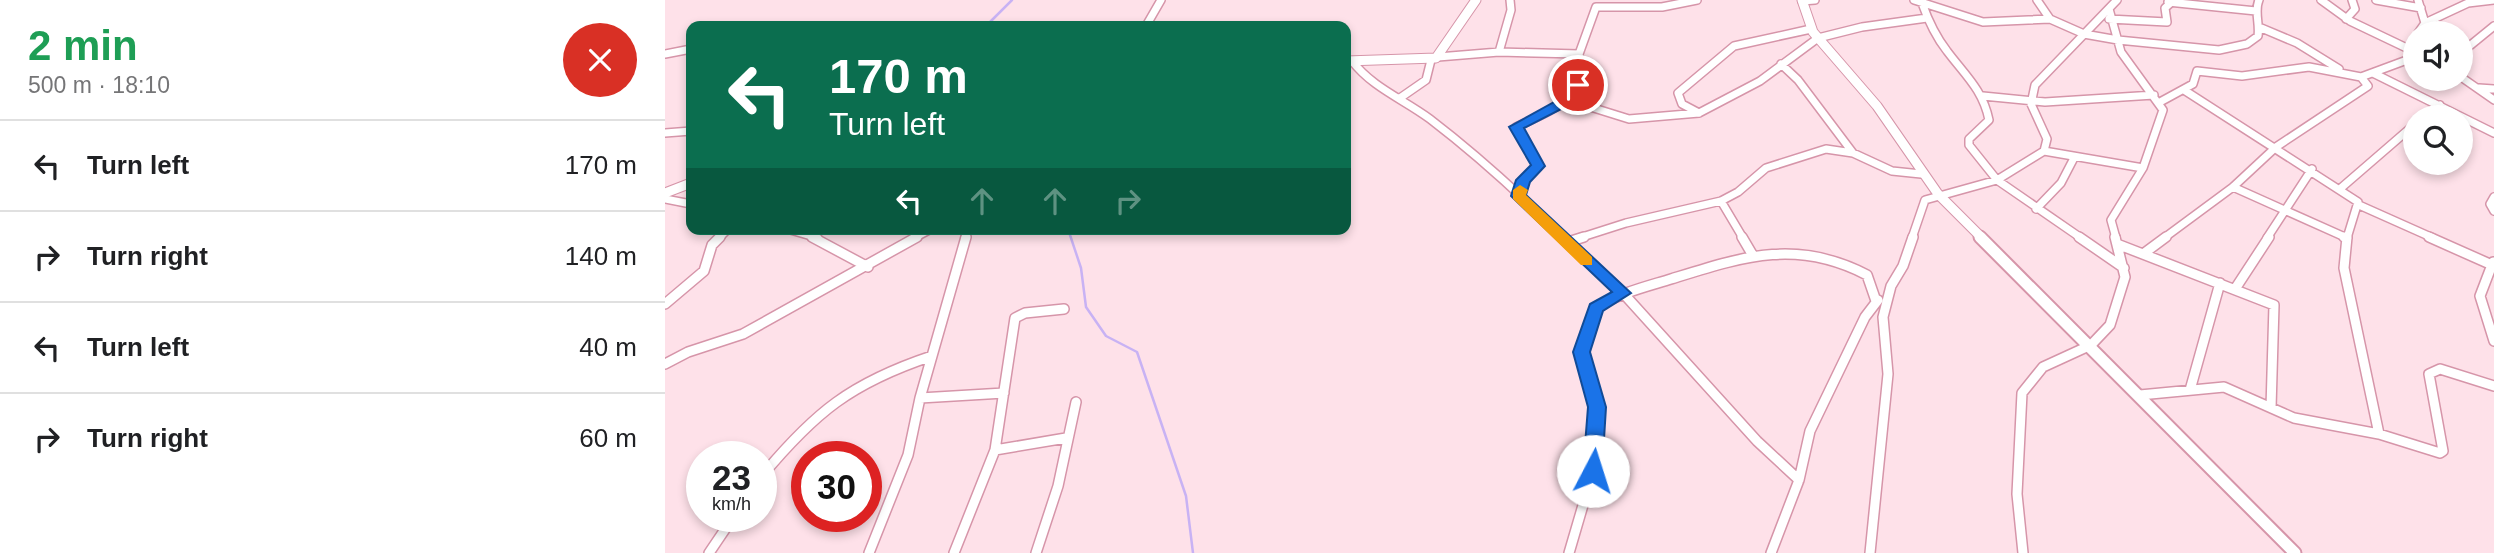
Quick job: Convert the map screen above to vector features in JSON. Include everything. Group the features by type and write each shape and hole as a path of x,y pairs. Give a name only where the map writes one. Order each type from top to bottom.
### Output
{"street":[{"path":"1149,21 1161,0"},
{"path":"1400,98 1426,80 1434,58 1476,0"},
{"path":"1499,52 1511,10 1510,0"},
{"path":"1518,196 1523,180 1538,166 1516,127 1568,100 1584,71 1579,54 1596,7 1662,7 1697,0"},
{"path":"1815,0 1802,0 1815,33 1877,106 1921,174 1938,194 2295,553"},
{"path":"2038,0 2050,19"},
{"path":"1870,553 1888,374 1883,317 1888,294 1903,266 1925,200 1938,194 1997,180 2044,151 2047,139 2031,101 2035,85 2117,0"},
{"path":"2124,268 1997,180 1968,142 1989,120 1983,96 1975,81 1941,44 1927,18 1924,2 1986,22 2050,19 2084,34 2118,40 2228,49 2258,36 2256,11 2259,0"},
{"path":"2321,0 2346,19 2403,46"},
{"path":"2346,19 2355,9 2352,0"},
{"path":"2376,0 2421,8"},
{"path":"2418,0 2424,21"},
{"path":"2430,21 2475,1 2494,0"},
{"path":"2099,19 2167,22 2165,8 2171,1 2201,2 2256,11"},
{"path":"2475,1 2494,8"},
{"path":"2023,553 2017,494 2022,393 2043,367 2091,345 2110,325 2125,277 2111,220 2143,168 2163,119 2159,103 2126,59 2109,9"},
{"path":"1699,113 1682,104 1678,93 1734,46 1927,18"},
{"path":"2473,43 2494,26"},
{"path":"2259,27 2297,43 2341,71"},
{"path":"1568,100 1629,119 1667,118 1699,113 1760,81 1815,33"},
{"path":"665,54 686,50"},
{"path":"1351,61 1499,52 1579,54"},
{"path":"2159,103 2193,84 2197,71 2242,76 2309,67 2361,76 2403,59"},
{"path":"1351,63 1370,84 1400,98 1434,122 1623,293 1757,441 1799,480"},
{"path":"1780,64 1798,80 1853,153"},
{"path":"2373,73 2440,105"},
{"path":"2143,254 2233,187 2276,147 2368,86 2361,76"},
{"path":"2473,86 2494,100"},
{"path":"2476,88 2494,89"},
{"path":"2184,90 2341,188 2355,198 2359,205 2493,262 2480,296 2494,341"},
{"path":"1983,96 2031,101 2154,95"},
{"path":"2473,122 2494,133"},
{"path":"665,133 686,131"},
{"path":"2341,188 2403,133"},
{"path":"1567,242 1626,223 1721,201 1738,191 1757,173 1796,156 1826,149 1853,153 1883,169 1921,174"},
{"path":"2044,151 2143,168"},
{"path":"2036,209 2061,183 2074,158"},
{"path":"2235,289 2312,169"},
{"path":"665,193 686,185"},
{"path":"2233,187 2347,238"},
{"path":"2494,197 2490,204 2494,211"},
{"path":"665,199 686,203"},
{"path":"1721,201 1752,254"},
{"path":"2359,205 2347,238 2344,268 2379,434"},
{"path":"665,304 704,271 712,246 722,235"},
{"path":"807,235 820,239 868,267"},
{"path":"665,363 688,352 744,334 921,235"},
{"path":"869,553 908,455 932,356 966,235"},
{"path":"2117,244 2275,307 2271,408"},
{"path":"1569,553 1593,471 1597,407 1581,352 1595,308 1623,293 1752,254 1776,252 1832,258 1867,275 1877,301"},
{"path":"2190,390 2220,283"},
{"path":"1771,553 1799,480 1810,431 1865,317 1877,301 1888,294"},
{"path":"954,553 995,450 1015,318 1025,313 1064,309"},
{"path":"777,457 794,436 834,400 874,375 932,356"},
{"path":"2140,396 2224,387 2294,418 2379,434 2440,453 2443,451 2429,374 2440,369 2494,386"},
{"path":"921,398 1004,393"},
{"path":"1036,553 1058,486 1066,438 1076,402"},
{"path":"995,450 1066,438"},
{"path":"709,553 723,532"}],"waterway":[{"path":"991,21 1012,0"},
{"path":"1070,235 1081,268 1086,307 1106,336 1137,352 1186,496 1193,553"}],"slow traffic":[{"path":"1520,190 1518,196 1586,261"}],"route":[{"path":"1578,85 1568,100 1516,127 1538,163 1536,170 1523,180 1518,196 1604,279 1623,293 1595,308 1592,327 1581,352 1591,377 1597,407 1593,471"}]}
